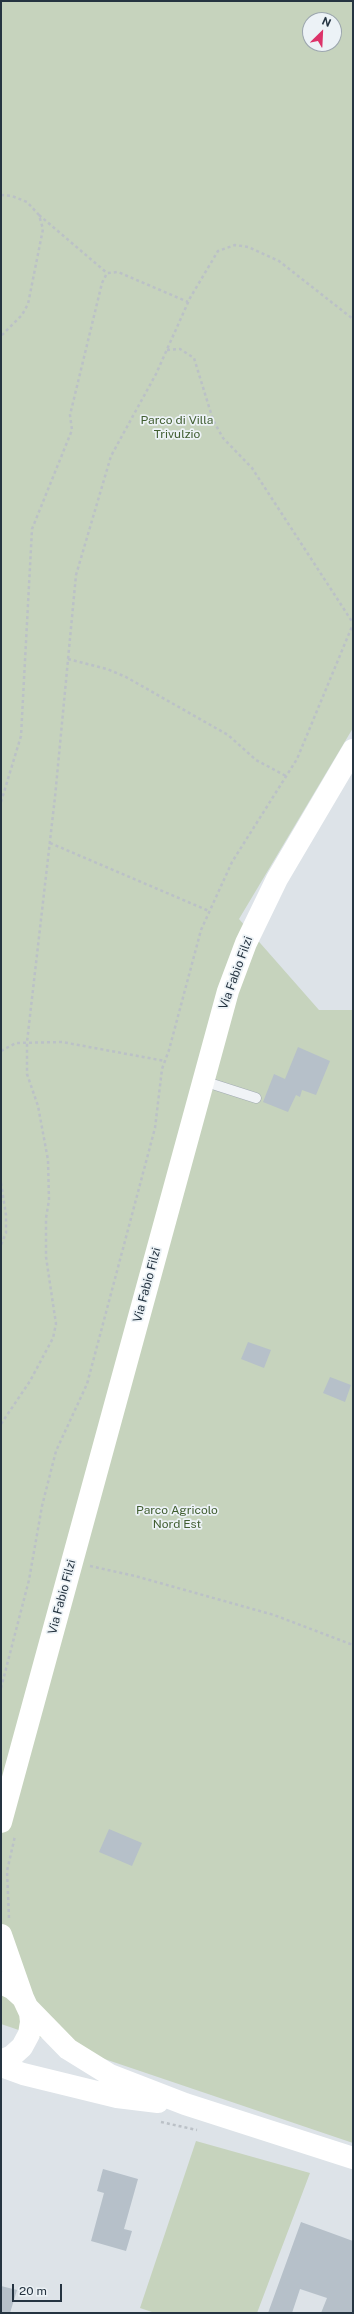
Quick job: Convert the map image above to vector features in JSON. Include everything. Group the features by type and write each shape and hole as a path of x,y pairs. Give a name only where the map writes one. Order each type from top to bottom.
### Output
{"street":[{"name":"Via Fabio Filzi","path":"5,1823 228,991 246,943 277,879 353,750"},
{"path":"1,2061 15,2054 27,2038 31,2022 6,1930"},
{"path":"1,1983 13,1989 68,2049 88,2063 110,2075 185,2104 353,2158"},
{"path":"1,2066 23,2074 118,2097 185,2104"}],"lane":[{"path":"203,1081 256,1098"}],"path":[{"path":"1,195 12,196 27,202 39,215 107,273 118,272 188,302"},
{"path":"1,336 22,315 28,304 42,239 43,229 39,215"},
{"path":"1,1424 30,1381 53,1338 56,1324 46,1257 46,1218 49,1200 48,1160 38,1106 27,1074 27,1042 50,843 76,575 111,456 167,350 188,302 218,252 235,245 248,247 280,261 353,319"},
{"path":"1,802 21,736 32,529 72,430 70,415 102,283 107,273"},
{"path":"1,1688 29,1580 42,1506 56,1451 87,1384 155,1128 162,1069 201,930 232,862 305,743 353,624 252,468 223,438 213,420 194,358 180,349 167,350"},
{"path":"68,659 107,669 126,677 228,735 256,760 286,776"},
{"path":"50,843 209,911"},
{"path":"1,1051 16,1043 62,1042 165,1061"},
{"path":"1,1183 6,1232 1,1245"},
{"path":"86,1566 135,1576 274,1615 353,1645"},
{"path":"5,1823 7,1871 6,1930"},
{"path":"159,2122 202,2131"}],"green space":[{"name":"Parco Agricolo Nord Est","path":"1,1 353,1 353,728 239,919 319,1010 353,1010 353,2143 1,2024"},
{"path":"196,2141 310,2173 257,2313 155,2313 140,2308"}],"building":[{"path":"298,1047 330,1061 316,1095 302,1090 300,1097 296,1095 288,1112 263,1102 274,1074 285,1079"},
{"path":"248,1342 271,1350 264,1368 241,1359"},
{"path":"330,1377 351,1385 345,1402 323,1393"},
{"path":"109,1829 142,1843 132,1866 99,1852"},
{"path":"103,2169 138,2179 124,2229 132,2231 126,2251 91,2241 104,2193 97,2191"},
{"path":"301,2222 353,2241 353,2313 321,2313 327,2298 300,2289 292,2313 268,2313"},
{"path":"1,2286 17,2290 10,2313 1,2313"}],"park label":[{"name":"Parco di Villa Trivulzio","path":"177,427"}]}
